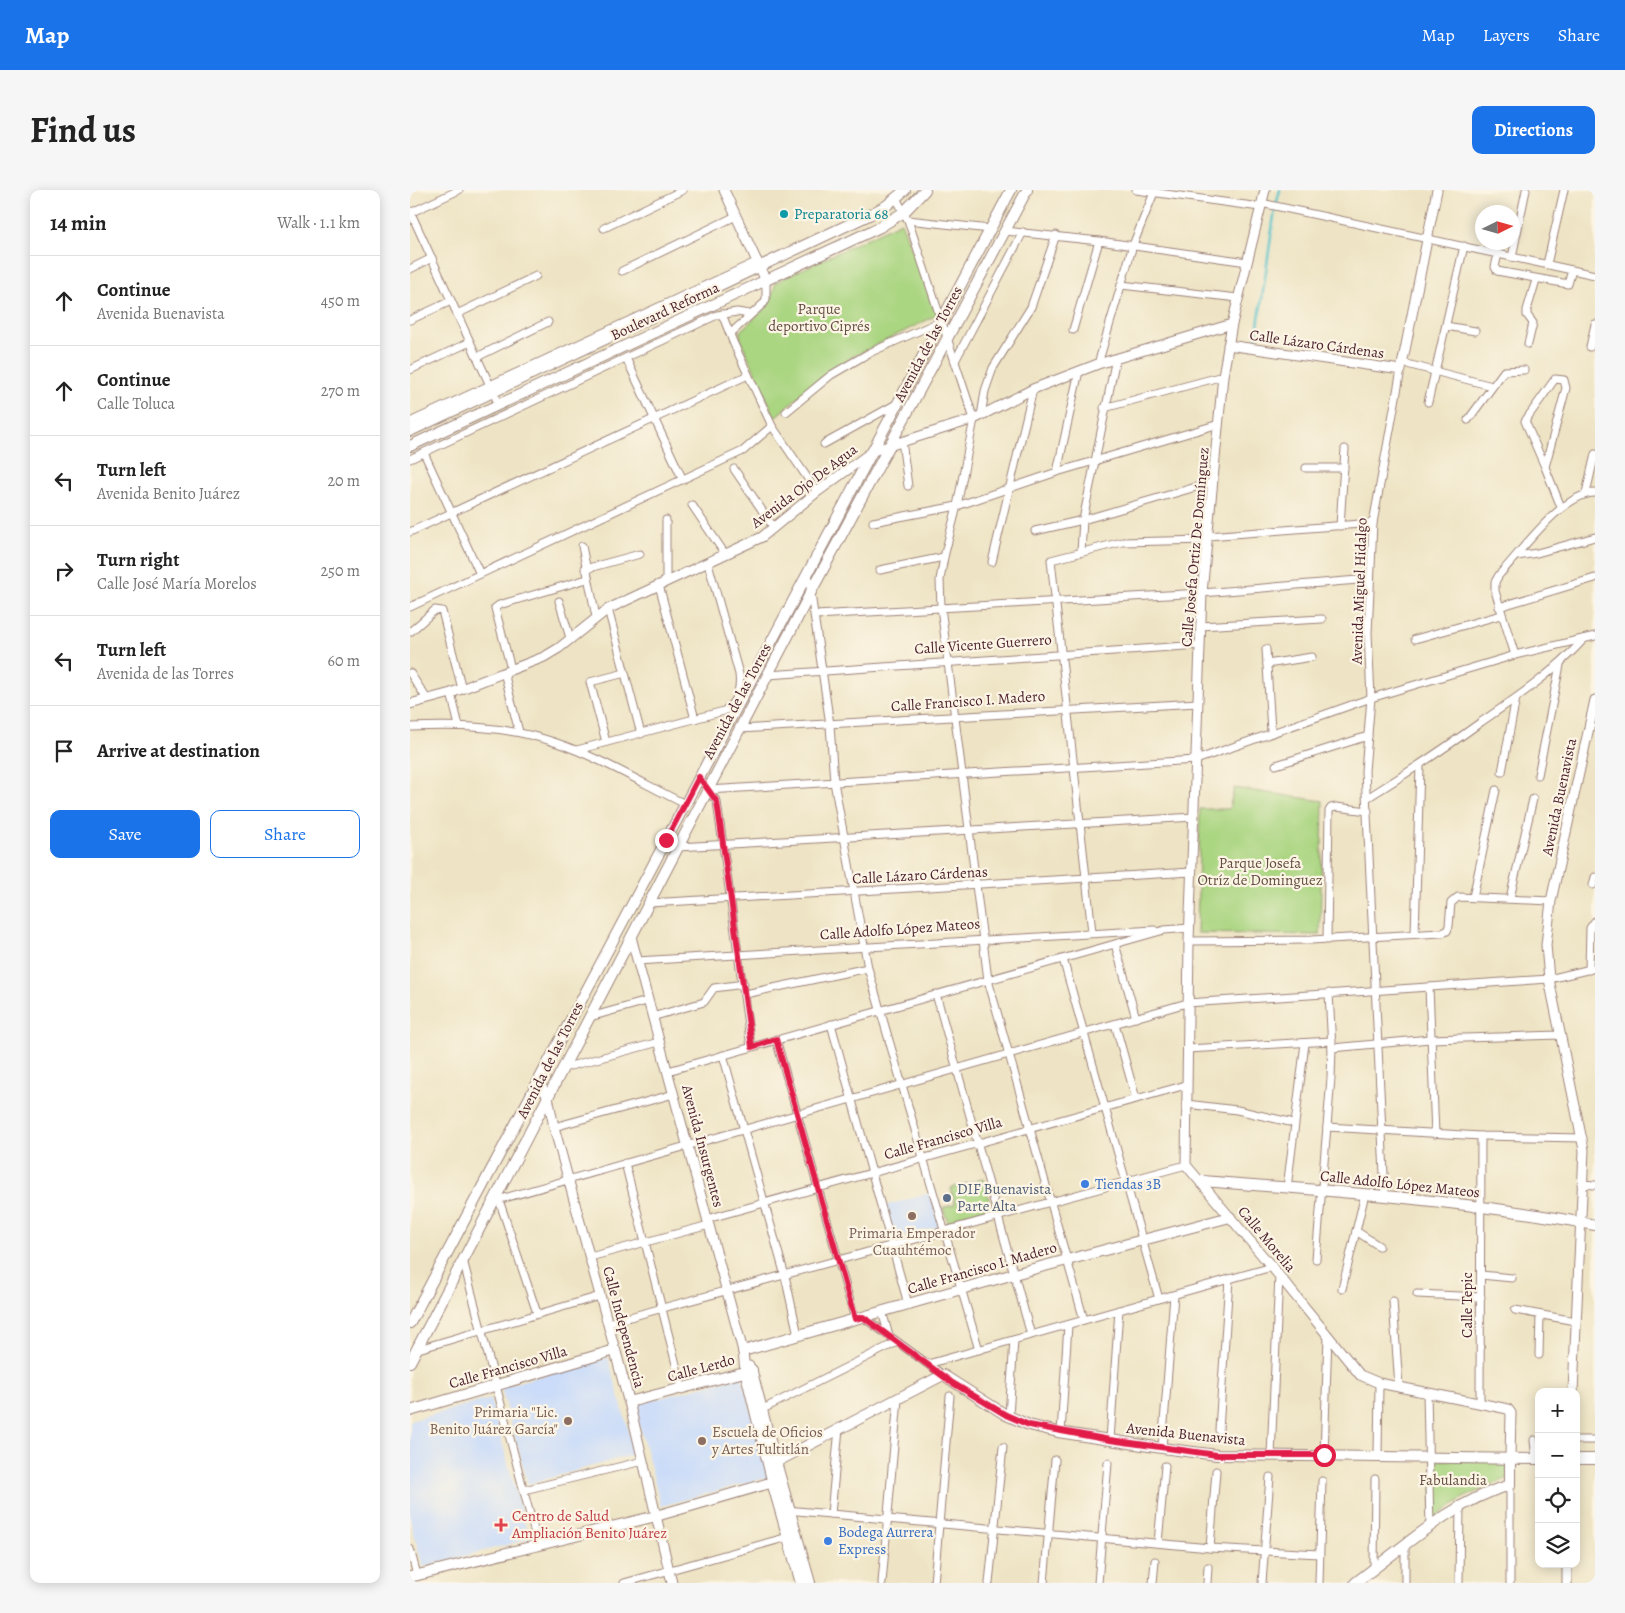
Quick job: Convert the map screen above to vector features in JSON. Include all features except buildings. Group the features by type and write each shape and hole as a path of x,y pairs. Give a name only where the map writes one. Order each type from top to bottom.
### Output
{"main road":[{"name":"Boulevard Reforma","path":"410,431 492,389 759,264 869,215 905,190"},
{"name":"Boulevard Reforma","path":"410,446 906,216 925,190"},
{"name":"Avenida de las Torres","path":"410,1322 1011,190"},
{"name":"Avenida de las Torres","path":"410,1362 413,1351 496,1200 812,590 897,442 948,339 1027,190"},
{"name":"Calle Adolfo López Mateos","path":"1200,1181 1385,1196 1482,1207 1595,1224"},
{"name":"Calle Francisco I. Madero","path":"742,1351 1014,1274 1230,1217"},
{"name":"Calle Francisco Villa","path":"410,1411 615,1350"},
{"name":"Calle Independencia","path":"615,1350 629,1402"},
{"name":"Calle Lerdo","path":"629,1402 748,1368"},
{"name":"Avenida Buenavista","path":"942,1375 1009,1416 1029,1425 1162,1448 1217,1455 1535,1458"},
{"path":"776,1462 942,1375"},
{"path":"1355,1583 1460,1505 1490,1491 1510,1485 1510,1458"},
{"path":"1580,1459 1595,1458"},
{"name":"Avenida Insurgentes","path":"776,1462 776,1481 784,1510 810,1583"},
{"path":"413,1576 656,1516 776,1481"},
{"name":"Avenida Insurgentes","path":"784,1510 788,1537 801,1583"}],"street":[{"path":"459,190 410,212 499,404"},
{"path":"604,228 683,190"},
{"path":"724,190 766,281 766,299 731,333"},
{"path":"1136,190 1279,206 1595,275"},
{"name":"Calle Josefa Ortiz De Domínguez","path":"1189,941 1195,817 1200,626 1223,376 1232,324 1265,190"},
{"name":"Avenida Miguel Hidalgo","path":"1385,1196 1375,937 1365,771 1371,698 1368,633 1372,523 1437,190"},
{"path":"1512,257 1526,190"},
{"path":"1547,264 1564,190"},
{"path":"1098,364 1133,245 1154,191"},
{"path":"896,198 906,216 955,361 978,418"},
{"path":"622,271 736,216"},
{"path":"906,216 990,229"},
{"path":"1006,231 1056,235 1247,262"},
{"path":"955,361 1023,232"},
{"path":"1056,235 1031,307 993,368 985,391 944,557 940,580 940,607 988,980 1084,1320"},
{"path":"1073,330 1099,241"},
{"path":"1428,402 1464,246"},
{"path":"1498,254 1495,267 1497,271 1536,280 1568,284 1572,270"},
{"path":"410,269 432,258"},
{"path":"457,314 536,276"},
{"path":"1528,344 1533,323 1527,315 1527,310 1536,280"},
{"path":"1121,285 1238,298"},
{"path":"410,320 451,301"},
{"path":"410,460 722,314 736,312 749,314"},
{"path":"722,314 731,333 732,342 772,426 817,492"},
{"path":"786,412 838,371 868,353 941,321"},
{"path":"477,357 548,322"},
{"name":"Avenida Ojo De Agua","path":"410,704 451,693 544,657 608,609 750,544 774,528 817,492 873,451 978,418 1034,389 1098,364 1232,324"},
{"path":"1590,347 1595,324"},
{"path":"1446,326 1475,331"},
{"path":"410,370 470,342"},
{"name":"Calle Lázaro Cárdenas","path":"1228,345 1402,367"},
{"path":"626,358 683,480"},
{"path":"1081,552 1082,520 1116,358"},
{"path":"1402,367 1435,371 1492,386"},
{"path":"1468,420 1504,371 1524,370"},
{"path":"1057,472 1079,371"},
{"path":"410,532 748,375"},
{"path":"1104,408 1223,376"},
{"path":"1545,468 1566,388 1564,380 1559,378 1555,379 1525,421 1561,507"},
{"path":"410,422 492,389"},
{"path":"992,562 1034,389"},
{"path":"824,444 899,402"},
{"path":"874,522 957,506 1057,472 1093,463 1219,424"},
{"path":"410,607 683,480 743,450 772,426"},
{"path":"897,442 908,486"},
{"path":"1340,526 1345,449"},
{"path":"424,453 480,574"},
{"path":"1586,493 1595,454"},
{"path":"1306,468 1344,468"},
{"path":"734,469 774,528"},
{"path":"1035,531 1082,520 1213,482"},
{"path":"1515,655 1501,615 1495,582 1561,507 1586,493 1595,493"},
{"path":"692,505 725,554"},
{"path":"666,520 662,583 694,719"},
{"path":"1092,932 1051,560 1122,542 1208,538 1372,523"},
{"path":"1517,556 1537,553 1595,537"},
{"path":"582,546 585,569 596,617"},
{"path":"585,569 640,554"},
{"path":"880,570 944,557"},
{"path":"577,750 724,711 730,707 738,692 739,674 708,562"},
{"path":"808,573 816,615 830,725 834,782 868,968 978,1350"},
{"path":"1499,607 1595,578"},
{"path":"519,732 495,608 499,604 587,579"},
{"path":"816,615 1202,593 1370,579"},
{"path":"560,601 570,638"},
{"path":"410,632 438,608 442,611 462,688"},
{"path":"608,609 641,734"},
{"path":"1415,639 1501,615"},
{"path":"1200,626 1322,619"},
{"path":"708,790 1196,760 1271,731 1371,698 1515,655 1595,636"},
{"path":"1367,798 1420,766 1516,698 1560,665 1584,638"},
{"name":"Calle Vicente Guerrero","path":"768,675 1061,653 1200,645"},
{"path":"1266,649 1271,731"},
{"path":"1267,664 1312,657"},
{"path":"1538,775 1560,665"},
{"path":"410,673 427,699"},
{"path":"606,742 590,682 625,673"},
{"path":"451,693 459,726"},
{"path":"1502,772 1516,698"},
{"name":"Avenida Buenavista","path":"1573,1388 1574,1321 1583,1138 1549,979 1546,945 1551,901 1595,701"},
{"name":"Calle Francisco I. Madero","path":"740,728 830,725 1198,703"},
{"path":"410,727 459,726 519,732 577,750 685,804"},
{"path":"1276,765 1368,736"},
{"path":"1415,934 1420,766"},
{"path":"699,777 717,802 752,1047"},
{"path":"1473,897 1496,790"},
{"path":"1510,898 1534,799"},
{"path":"1327,940 1331,808 1368,811"},
{"path":"678,847 1195,817"},
{"name":"Calle Lázaro Cárdenas","path":"649,903 732,900 1192,872"},
{"path":"1593,886 1595,876"},
{"path":"608,1323 1126,1183 1186,1165 1189,941 1327,940 1447,931 1450,902 1454,898 1510,898 1551,901"},
{"path":"538,1313 496,1200 688,1146 851,1097 1188,1003 1329,993 1377,992 1549,979 1592,969 1590,928 1595,921"},
{"path":"668,1071 1164,930 1190,928"},
{"name":"Calle Adolfo López Mateos","path":"637,961 1092,932 1164,930"},
{"name":"Avenida Insurgentes","path":"631,938 742,1351 776,1462"},
{"path":"1115,944 1136,1018"},
{"path":"1063,959 1159,1299"},
{"path":"745,994 868,968"},
{"path":"652,1017 704,1002 714,988 744,984"},
{"path":"1429,987 1435,1134"},
{"path":"1316,1259 1332,1045 1329,993"},
{"path":"936,994 1031,1335"},
{"path":"590,1017 647,1001"},
{"path":"831,1024 908,1304"},
{"path":"1116,1024 1136,1099"},
{"path":"1187,1049 1305,1043 1332,1045 1379,1044 1430,1038 1561,1034"},
{"path":"776,1039 838,1261 859,1318"},
{"path":"563,1068 659,1042"},
{"path":"1287,1188 1305,1043"},
{"path":"723,1054 785,1276 798,1335"},
{"name":"Calle Independencia","path":"538,1081 548,1097 554,1126 615,1350"},
{"name":"Calle Francisco Villa","path":"590,1257 645,1242 818,1188 1186,1085"},
{"path":"554,1126 674,1094"},
{"path":"1186,1104 1237,1110 1294,1123"},
{"path":"1327,1127 1481,1136 1583,1138"},
{"name":"Calle Tepic","path":"1480,1403 1481,1136"},
{"path":"625,1163 682,1388"},
{"name":"Calle Morelia","path":"1186,1165 1364,1379 1379,1383"},
{"path":"1581,1184 1595,1185"},
{"path":"1342,1289 1364,1194"},
{"path":"1356,1231 1379,1246"},
{"path":"463,1260 498,1386 538,1545"},
{"path":"928,1364 1272,1267"},
{"path":"1271,1456 1279,1275"},
{"path":"1481,1275 1512,1278"},
{"path":"1219,1430 1229,1279"},
{"path":"1417,1294 1481,1297"},
{"path":"1162,1448 1174,1295"},
{"path":"413,1351 600,1296"},
{"path":"1393,1301 1399,1387"},
{"path":"1110,1440 1118,1310"},
{"path":"1515,1310 1574,1321"},
{"path":"882,1311 889,1336"},
{"path":"1539,1355 1540,1315"},
{"name":"Avenida Buenavista","path":"859,1318 889,1336 942,1375"},
{"path":"1061,1432 1068,1325"},
{"path":"1324,1455 1328,1336"},
{"path":"1009,1416 1014,1340"},
{"path":"761,1410 897,1342"},
{"name":"Avenida Insurgentes","path":"748,1368 776,1481"},
{"path":"1378,1456 1379,1383 1510,1410 1510,1458"},
{"path":"1427,1392 1430,1528"},
{"path":"934,1583 950,1396"},
{"path":"882,1583 898,1399"},
{"name":"Calle Independencia","path":"629,1402 672,1583"},
{"path":"831,1514 840,1428"},
{"path":"1534,1440 1535,1446"},
{"path":"1580,1440 1595,1440"},
{"path":"989,1583 1003,1447"},
{"path":"524,1490 643,1460"},
{"path":"1044,1583 1055,1460"},
{"path":"1098,1583 1108,1463"},
{"path":"1158,1543 1165,1466"},
{"path":"1210,1548 1216,1470"},
{"path":"1262,1583 1270,1477"},
{"path":"1374,1569 1375,1479"},
{"path":"1319,1583 1322,1481"},
{"path":"1510,1485 1510,1583"},
{"path":"1459,1583 1460,1505"},
{"path":"784,1510 1210,1548 1319,1554"},
{"path":"624,1583 788,1537"},
{"path":"1405,1546 1405,1583"},
{"path":"410,1549 413,1576"},
{"path":"1153,1583 1155,1561"},
{"path":"1207,1583 1208,1567"},
{"path":"1567,1568 1567,1583"}],"shaded area":[{"name":"Primaria Emperador Cuauhtémoc","path":"931,1193 940,1226 894,1238 885,1206"},
{"name":"Primaria \"Lic. Benito Juárez García\"","path":"608,1357 635,1454 528,1484 501,1387"},
{"name":"Escuela de Oficios y Artes Tultitlán","path":"742,1376 769,1477 661,1506 634,1405"},
{"path":"490,1399 529,1539 423,1567 410,1518 410,1421"}],"green space":[{"name":"Parque deportivo Ciprés","path":"901,222 937,315 852,357 824,375 775,417 740,338 740,331 769,305 776,282"},
{"name":"Parque Josefa Otríz de Dominguez","path":"1234,788 1323,801 1320,935 1197,933 1200,809 1229,809"},
{"path":"983,1179 992,1211 949,1224 943,1208 955,1204 951,1188"},
{"name":"Fabulandia","path":"1433,1460 1508,1460 1508,1478 1463,1498 1432,1520"}],"waterway":[{"path":"1256,340 1275,209 1280,190"}],"place":[{"name":"Preparatoria 68","path":"784,214"},
{"name":"Tiendas 3B","path":"1085,1184"},
{"name":"DIF Buenavista Parte Alta","path":"947,1198"},
{"name":"Primaria Emperador Cuauhtémoc","path":"912,1216"},
{"name":"Primaria \"Lic. Benito Juárez García\"","path":"568,1421"},
{"name":"Escuela de Oficios y Artes Tultitlán","path":"702,1441"},
{"name":"Centro de Salud Ampliación Benito Juárez","path":"501,1525"},
{"name":"Bodega Aurrera Express","path":"828,1541"}],"route":[{"path":"666,840 699,777 716,798 717,802 752,1047 776,1039 855,1319 863,1317 951,1382 1006,1415 1029,1425 1058,1432 1217,1455 1324,1455"}]}
